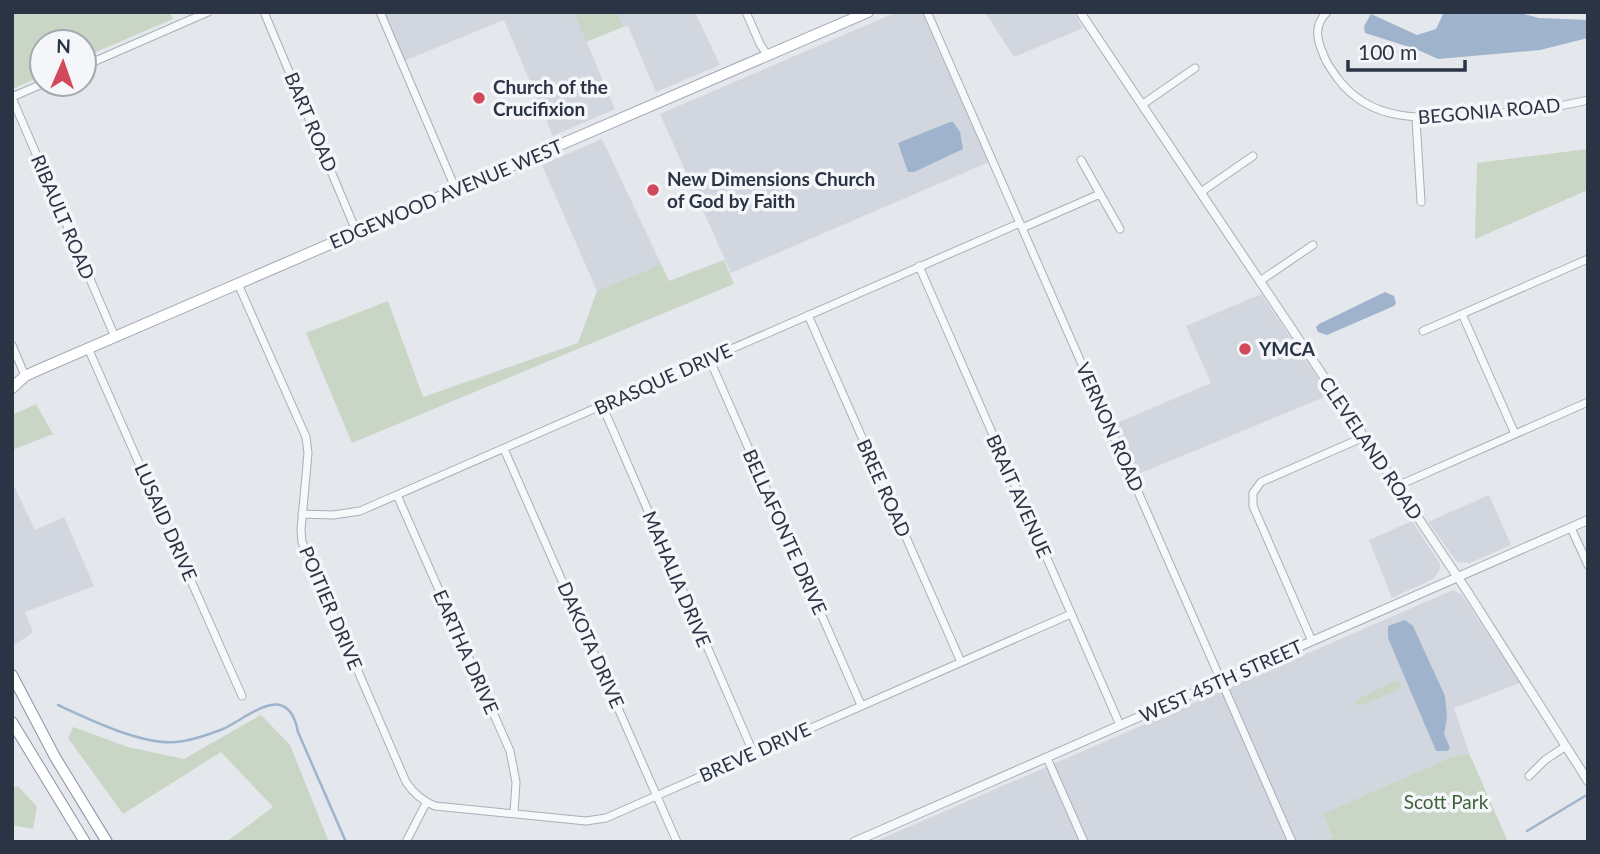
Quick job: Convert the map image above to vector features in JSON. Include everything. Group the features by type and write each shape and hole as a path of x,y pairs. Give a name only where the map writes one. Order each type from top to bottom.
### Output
{"main road":[{"name":"EDGEWOOD AVENUE WEST","path":"12,388 25,376 88,348 868,12"},
{"name":"EDGEWOOD AVENUE WEST","path":"12,376 25,376"},
{"path":"12,675 55,757 107,842"},
{"path":"12,722 85,842"}],"street":[{"path":"98,60 208,12"},
{"name":"BART ROAD","path":"264,12 357,233"},
{"path":"380,12 456,190"},
{"path":"746,12 768,56"},
{"name":"VERNON ROAD","path":"927,12 1292,842"},
{"name":"CLEVELAND ROAD","path":"1080,12 1458,578 1588,781"},
{"name":"BEGONIA ROAD","path":"1327,12 1319,23 1318,42 1326,62 1346,89 1366,105 1395,116 1416,119 1539,111 1588,100"},
{"path":"1143,104 1195,68"},
{"name":"RIBAULT ROAD","path":"12,97 115,337"},
{"path":"1416,119 1421,202"},
{"path":"1202,192 1253,156"},
{"path":"1081,160 1119,229"},
{"name":"BRASQUE DRIVE","path":"302,514 347,514 397,495 919,266 1100,194"},
{"path":"1260,281 1313,245"},
{"path":"1423,331 1588,258"},
{"name":"BRAIT AVENUE","path":"919,266 1120,725"},
{"name":"POITIER DRIVE","path":"238,284 306,437 302,542 407,782 413,793 426,803"},
{"path":"1462,314 1515,434"},
{"name":"BREE ROAD","path":"808,315 961,662"},
{"path":"12,345 25,376"},
{"name":"LUSAID DRIVE","path":"88,348 242,696"},
{"name":"BELLAFONTE DRIVE","path":"709,358 861,705"},
{"path":"1397,486 1588,402"},
{"name":"MAHALIA DRIVE","path":"602,405 753,752"},
{"path":"1312,640 1253,506 1253,493 1261,482 1364,437"},
{"name":"DAKOTA DRIVE","path":"504,449 677,842"},
{"name":"EARTHA DRIVE","path":"397,495 510,751 516,782 513,813"},
{"name":"WEST 45TH STREET","path":"854,842 1588,520"},
{"path":"1571,528 1588,565"},
{"name":"BREVE DRIVE","path":"426,803 596,821 1071,614"},
{"path":"1529,776 1545,760 1566,746"},
{"path":"1047,758 1084,842"},
{"path":"407,840 426,803"},
{"path":"78,831 94,822"}],"shaded area":[{"path":"383,12 574,12 615,109 553,136 504,20 404,61"},
{"path":"617,12 695,12 720,65 656,92 628,26 623,27"},
{"path":"897,12 932,12 996,159 731,273 660,114"},
{"path":"985,12 1073,12 1083,28 1014,57"},
{"path":"602,139 661,264 597,291 542,165"},
{"path":"1261,294 1329,395 1136,475 1112,425 1211,383 1186,326"},
{"path":"12,482 35,530 64,517 94,586 25,612 33,632 12,647"},
{"path":"1489,495 1511,545 1470,563 1457,562 1428,522"},
{"path":"1412,521 1440,568 1435,578 1392,598 1369,540"},
{"path":"1453,590 1462,595 1520,683 1454,708 1469,753 1451,757 1324,814 1333,837 1323,842 874,842"}],"green space":[{"path":"12,12 170,12 173,19 98,51 98,28 28,28 28,82 12,89"},
{"path":"574,12 617,12 623,27 586,42"},
{"path":"1588,149 1588,190 1475,239 1477,163"},
{"path":"724,260 734,284 352,443 306,333 388,301 423,397 578,343 597,291 661,264 669,281"},
{"path":"36,404 53,434 12,450 12,415"},
{"path":"1398,680 1402,688 1360,706 1355,704 1359,698"},
{"path":"261,715 290,745 329,842 226,842 273,807 221,752 123,814 68,738 73,727 128,747 184,759"},
{"name":"Scott Park","path":"1469,753 1508,842 1323,842 1333,837 1323,814 1451,757"},
{"path":"18,786 37,807 33,829 12,825 12,788"}],"water":[{"path":"1444,12 1516,12 1539,18 1588,20 1588,38 1540,50 1438,59 1365,33 1364,26 1371,14 1417,35 1436,29"},
{"path":"953,122 960,132 963,149 914,172 908,172 898,143"},
{"path":"1385,292 1394,296 1394,306 1327,335 1318,332 1316,327 1319,324"},
{"path":"1405,620 1413,626 1445,696 1447,718 1444,734 1450,748 1447,751 1436,751 1388,638 1388,626"}],"waterway":[{"path":"58,705 132,736 162,742 194,739 212,733 266,706 286,707 293,716 346,842"},
{"path":"1527,831 1585,796"}],"place":[{"name":"Church of the Crucifixion","path":"479,98"},
{"name":"New Dimensions Church of God by Faith","path":"653,190"},
{"name":"YMCA","path":"1245,349"}]}
